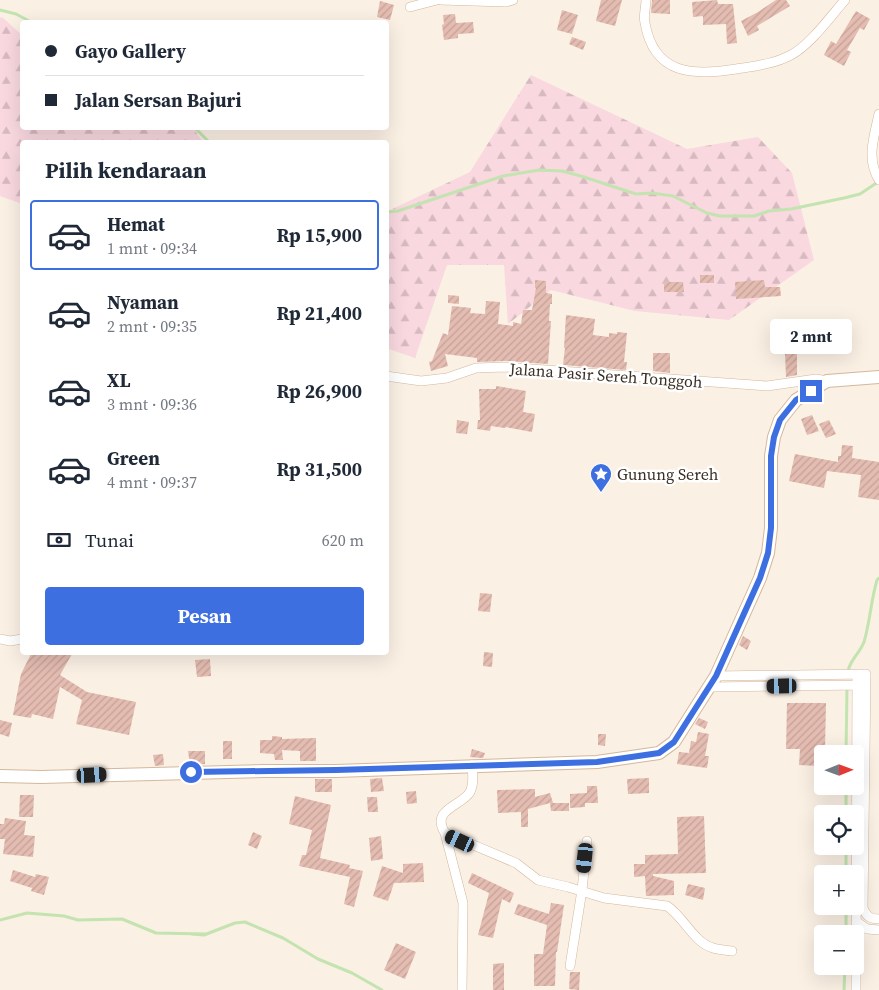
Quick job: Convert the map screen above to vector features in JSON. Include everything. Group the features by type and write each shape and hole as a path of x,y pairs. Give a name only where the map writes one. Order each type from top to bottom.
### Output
{"main road":[{"path":"0,776 41,777 597,762 659,753 674,742 712,682 760,578 768,553 771,528 771,456 774,437 780,420 796,400 827,381 879,377"}],"street":[{"path":"410,7 439,0 506,2 513,0"},
{"path":"646,0 644,22 653,48 661,59 682,71 712,73 768,64 792,54 806,44 844,0"},
{"path":"879,114 871,155 874,172 879,180"},
{"name":"Jalana Pasir Sereh Tonggoh","path":"389,377 421,382 447,378 476,368 505,368 759,386 816,379 827,381"},
{"path":"0,639 10,641 20,639"},
{"path":"712,682 866,674 861,685 855,912 857,922 856,990"},
{"path":"712,682 861,685"},
{"path":"857,922 867,929 878,930 878,919 866,914 863,908 861,685"},
{"path":"462,990 464,903 445,833 441,827 442,818 447,809 469,794 473,782 472,765"},
{"path":"445,833 516,863 538,880 582,890 604,898 667,906 675,911 700,941 712,948 732,951"},
{"path":"570,966 582,890 587,841"}],"green space":[{"path":"2,17 20,33 20,130 194,130 202,140 20,140 20,203 0,196 0,18"},
{"path":"531,75 687,149 758,137 792,173 814,260 729,320 635,311 551,290 508,324 504,265 447,265 415,358 389,349 389,211 470,172"}],"building":[{"path":"601,0 622,0 615,26 596,21"},
{"path":"652,0 670,0 670,14 651,13"},
{"path":"717,0 718,4 733,4 737,43 727,44 726,24 703,25 703,16 693,17 692,2"},
{"path":"776,0 786,0 790,6 757,26 759,30 748,36 741,21"},
{"path":"380,1 394,5 390,20 377,17"},
{"path":"562,10 578,15 572,34 557,30"},
{"path":"856,11 870,19 864,30 860,28 847,50 851,52 844,66 824,55 831,41 836,44"},
{"path":"455,14 456,23 473,22 474,33 458,34 458,38 444,40 443,15"},
{"path":"572,37 586,42 583,50 569,44"},
{"path":"700,275 714,275 714,283 700,283"},
{"path":"535,280 546,281 546,293 552,294 548,364 505,361 477,362 477,358 445,354 448,366 431,371 429,362 432,361 443,333 448,335 452,306 471,308 470,313 485,314 486,301 500,302 498,324 513,326 513,322 521,324 523,310 532,310 536,288"},
{"path":"764,280 765,287 780,287 781,296 736,299 735,282"},
{"path":"664,282 683,282 684,292 664,292"},
{"path":"448,295 459,296 459,304 448,303"},
{"path":"566,315 595,319 593,335 609,337 609,333 627,333 624,362 627,362 626,370 563,365"},
{"path":"653,353 670,353 670,373 653,371"},
{"path":"785,354 797,354 797,375 786,377"},
{"path":"496,386 526,391 523,412 535,414 532,432 491,426 490,431 477,429 478,420 480,420 479,389 496,389"},
{"path":"812,415 819,431 807,435 801,419"},
{"path":"457,420 469,422 467,434 456,433"},
{"path":"829,420 836,434 826,438 819,424"},
{"path":"842,445 853,446 852,458 879,462 879,500 858,497 861,475 827,471 824,488 789,481 795,454 838,462 838,456 841,456"},
{"path":"480,593 492,594 490,612 478,611"},
{"path":"743,636 751,641 747,650 739,645"},
{"path":"484,652 493,653 492,667 483,666"},
{"path":"30,655 71,655 60,675 87,692 136,702 129,735 76,724 82,700 60,687 53,719 32,714 31,718 13,715 21,674"},
{"path":"210,659 211,676 197,677 195,660"},
{"path":"787,703 826,703 825,745 814,745 814,766 799,765 800,749 786,749"},
{"path":"699,718 708,722 705,729 695,724"},
{"path":"0,720 12,723 9,737 0,734"},
{"path":"698,732 709,734 705,756 709,756 707,768 677,764 679,752 689,753 691,741 696,742"},
{"path":"598,734 606,734 605,746 598,745"},
{"path":"272,736 282,737 282,739 316,738 316,761 300,761 300,751 282,750 283,760 275,760 274,754 260,753 260,740 272,740"},
{"path":"223,741 232,741 232,759 223,759"},
{"path":"472,749 485,753 483,758 470,757"},
{"path":"188,751 205,751 205,764 190,765"},
{"path":"163,754 164,765 155,766 153,755"},
{"path":"382,778 384,791 371,792 370,779"},
{"path":"649,778 649,793 628,794 627,779"},
{"path":"315,779 332,779 332,792 315,792"},
{"path":"587,786 597,786 598,803 585,803 585,807 570,808 570,794 587,793"},
{"path":"535,789 535,797 550,793 553,803 569,803 569,811 551,811 550,803 528,809 528,827 521,827 521,812 498,813 497,790"},
{"path":"416,791 417,803 407,804 406,792"},
{"path":"20,795 34,795 33,817 19,817"},
{"path":"295,796 331,805 320,858 350,865 349,868 363,871 354,907 344,904 350,877 299,866 302,855 306,855 312,830 289,824"},
{"path":"367,797 377,797 378,812 368,812"},
{"path":"704,816 706,873 653,874 653,876 674,881 674,895 646,896 645,876 634,877 634,864 645,864 645,855 678,854 677,817"},
{"path":"5,818 26,821 24,835 35,836 33,857 3,854 5,839 0,839 0,824 4,824"},
{"path":"253,832 262,836 257,849 248,845"},
{"path":"381,836 383,859 371,861 369,838"},
{"path":"423,863 424,882 394,883 388,901 373,896 382,866 403,873 403,864"},
{"path":"13,870 35,877 36,874 49,877 44,895 31,891 32,888 10,881"},
{"path":"472,873 514,893 510,903 502,899 493,938 478,935 489,893 468,883"},
{"path":"688,884 705,888 703,900 685,895"},
{"path":"551,903 564,905 556,952 555,986 534,986 534,954 543,954 547,925 514,914 518,904 549,914"},
{"path":"396,943 416,952 405,979 384,970"},
{"path":"504,963 504,990 493,990 493,964"},
{"path":"570,972 580,972 579,990 569,989"}],"waterway":[{"path":"0,10 16,14 27,20"},
{"path":"197,130 207,140"},
{"path":"389,212 398,211 503,176 539,170 562,171 636,194 652,193 673,196 707,213 720,216 754,216 769,211 791,209 844,198 860,194 878,182"},
{"path":"848,673 850,665 864,642 875,588 879,578"},
{"path":"846,745 847,687"},
{"path":"846,795 846,805"},
{"path":"846,855 846,865"},
{"path":"0,920 27,913 64,916 78,920 122,919 156,933 206,934 191,934 204,935 235,923 245,922 283,938 318,959 352,973 382,990"},
{"path":"846,915 846,925"},
{"path":"844,990 845,975"}],"place":[{"name":"Gunung Sereh","path":"601,493"}],"route":[{"path":"191,772 336,770 597,762 659,753 674,742 716,676 760,578 768,553 771,528 771,456 774,437 780,420 796,400 811,391"}]}
